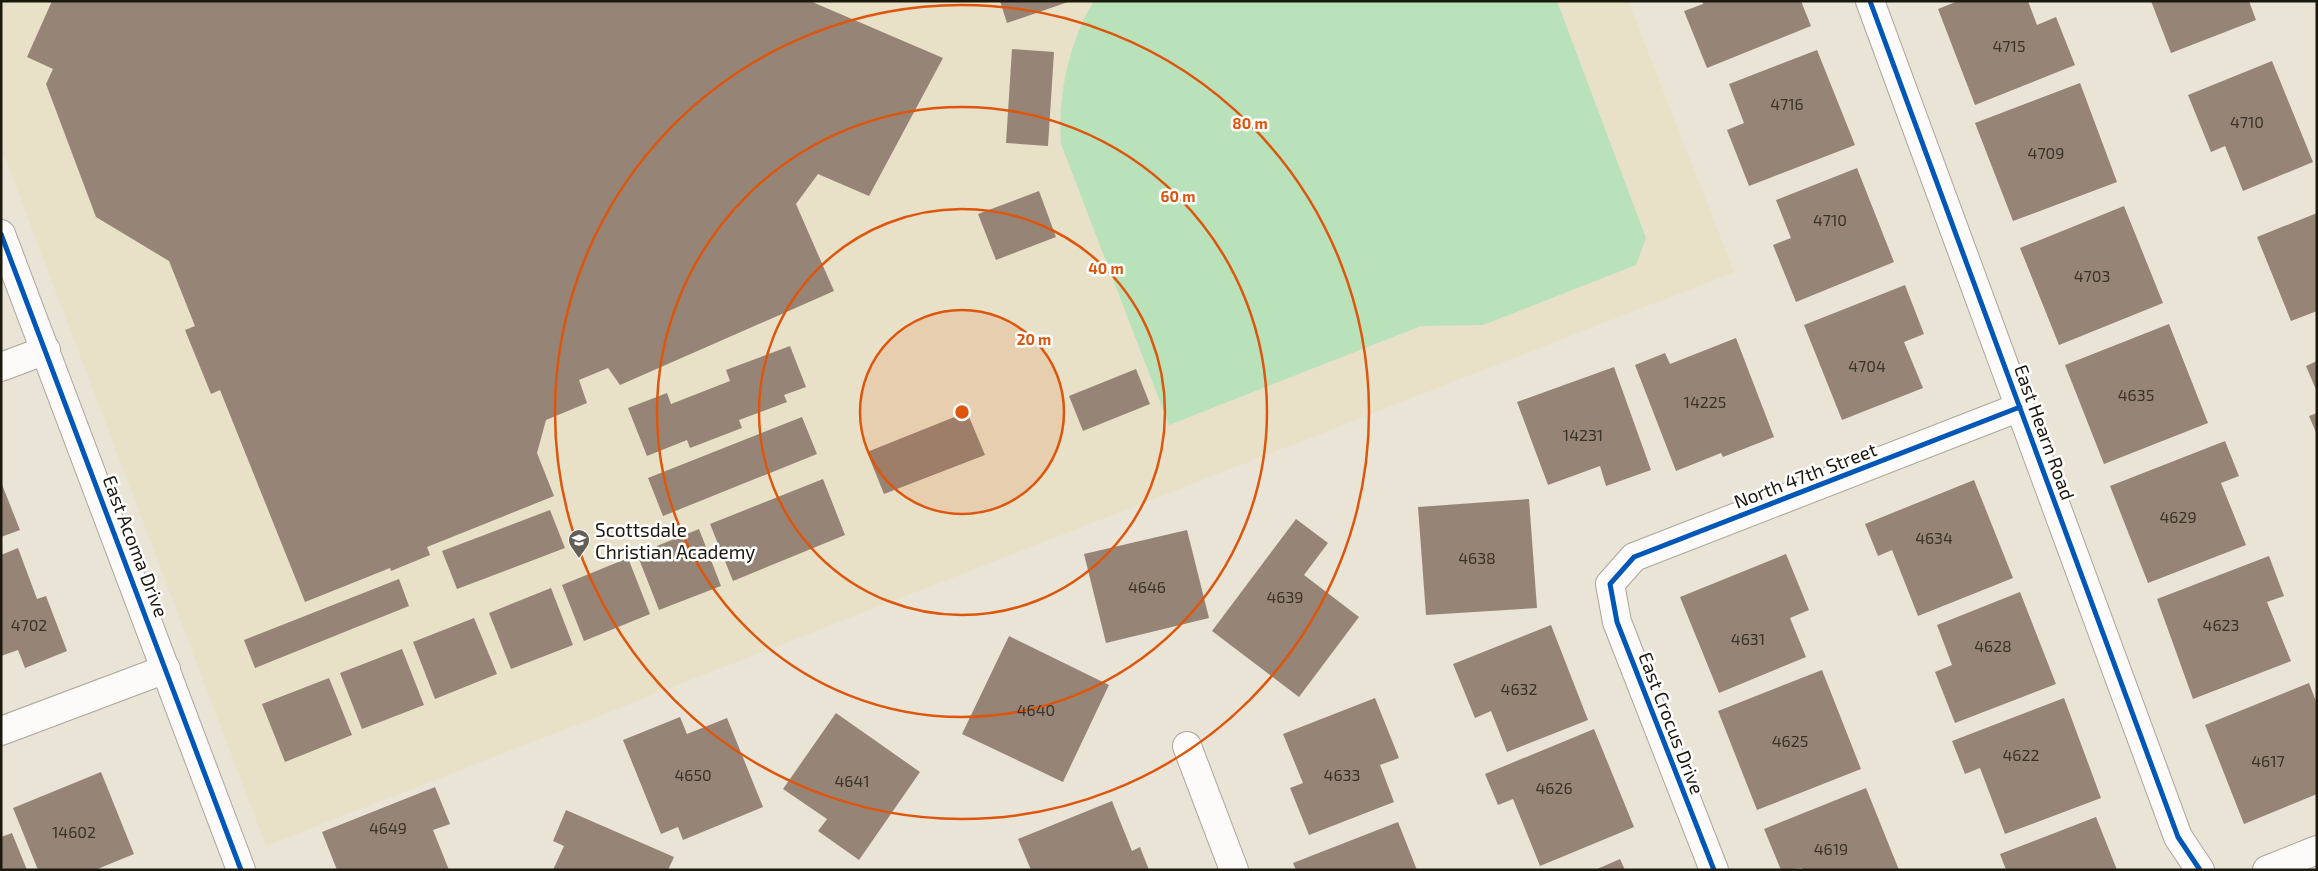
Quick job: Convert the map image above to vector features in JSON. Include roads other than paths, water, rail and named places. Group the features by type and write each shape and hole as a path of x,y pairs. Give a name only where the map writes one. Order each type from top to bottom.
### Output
{"street":[{"name":"East Hearn Road","path":"1870,1 2178,837 2200,870"},
{"name":"East Acoma Drive","path":"1,234 241,870"},
{"path":"1,367 46,350"},
{"name":"North 47th Street","path":"1610,584 1634,557 2020,407"},
{"name":"East Crocus Drive","path":"1610,584 1617,622 1714,870"},
{"path":"1,730 166,669"},
{"path":"1187,746 1234,870"},
{"path":"2266,870 2317,850"}],"place":[{"name":"Scottsdale Christian Academy","path":"579,559"}]}
